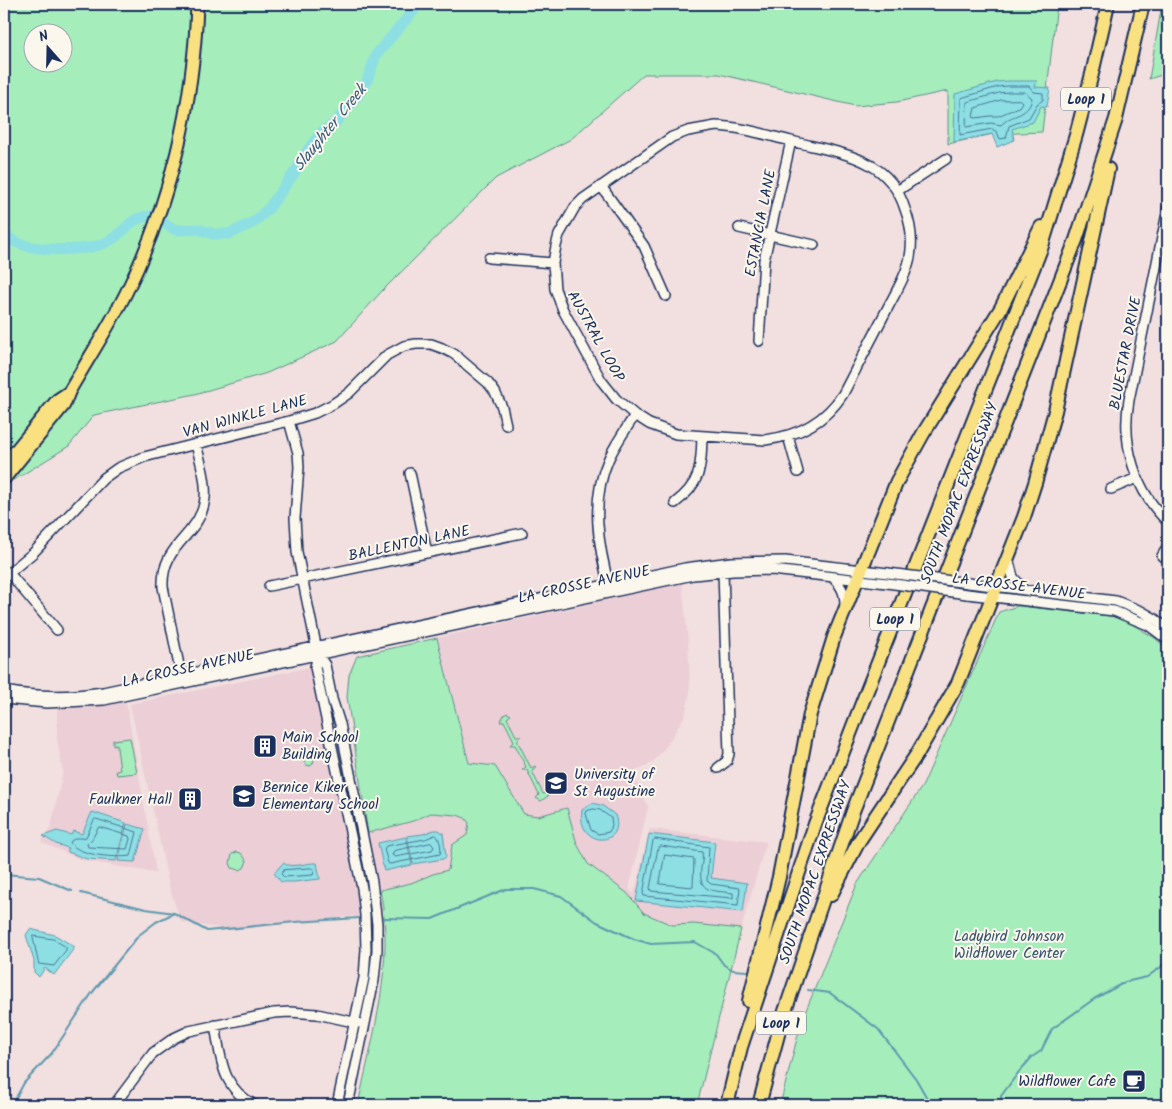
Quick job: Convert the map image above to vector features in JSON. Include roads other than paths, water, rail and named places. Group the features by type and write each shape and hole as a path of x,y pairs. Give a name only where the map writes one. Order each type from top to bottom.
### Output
{"highway":[{"name":"SOUTH MOPAC EXPRESSWAY","path":"727,1105 741,1047 818,815 1042,246 1090,83 1108,4"},
{"name":"SOUTH MOPAC EXPRESSWAY","path":"759,1105 782,1020 873,757 1076,240 1116,119 1143,4"},
{"path":"808,942 842,870 917,754 958,683 1008,556 1035,482 1055,411 1110,156 1116,119"},
{"path":"741,1047 748,1004 779,877 810,714 834,637 861,575 897,481 923,434 1001,308 1058,194"}],"main road":[{"path":"4,479 64,405 69,392 126,293 158,216 184,119 194,53 197,4"},
{"path":"4,462 57,400 69,392"}],"street":[{"name":"AUSTRAL LOOP","path":"716,126 844,153 866,162 885,176 897,191 905,207 911,232 910,258 904,276 838,402 811,426 788,436 765,440 676,434 649,424 616,399 605,385 562,310 555,290 552,263 559,235 568,216 583,199 601,186 672,137 688,131 716,126"},
{"name":"ESTANCIA LANE","path":"760,340 763,267 791,141"},
{"path":"897,191 946,159"},
{"path":"601,186 644,246 666,296"},
{"name":"BLUESTAR DRIVE","path":"1168,208 1165,240 1127,409 1128,444 1137,478 1147,497 1168,522"},
{"path":"739,228 814,245"},
{"path":"489,258 552,263"},
{"name":"VAN WINKLE LANE","path":"6,575 33,553 104,478 118,468 144,457 289,421 315,412 340,399 355,388 392,352 410,344 423,343 448,350 488,383 500,401 506,425"},
{"path":"610,588 599,535 597,517 598,494 609,459 635,415"},
{"path":"289,421 298,453 299,467 295,528 302,580 318,651 325,665 332,699 340,724 375,898 377,950 373,987 348,1105"},
{"path":"788,436 798,472"},
{"path":"675,503 690,490 699,474 702,437"},
{"path":"182,679 163,582 164,569 168,557 194,527 204,505 205,483 196,444"},
{"path":"410,473 427,553"},
{"path":"1111,489 1137,478"},
{"name":"BALLENTON LANE","path":"269,586 522,533"},
{"path":"1162,556 1168,546"},
{"path":"1008,556 1013,576 1023,589"},
{"name":"LA CROSSE AVENUE","path":"4,698 47,699 182,679 610,588 684,568 731,562 784,561 861,575 887,583 967,594 1023,589 1116,601 1141,611 1168,636"},
{"name":"LA CROSSE AVENUE","path":"610,588 724,572 777,571 832,577 888,573 968,583 994,591 1114,611 1148,625 1168,636"},
{"path":"718,768 724,764 729,754 724,572"},
{"path":"6,575 57,630"},
{"path":"832,577 840,583 845,596 844,614"},
{"path":"318,651 315,667 362,888 365,915 366,950 364,978 337,1105"},
{"name":"LA CROSSE AVENUE","path":"4,691 47,699"},
{"path":"114,1105 148,1060 160,1048 181,1034 274,1013 290,1012 317,1014 366,1025"},
{"path":"215,1025 223,1070 229,1083 244,1100 255,1105"}],"water":[{"path":"1037,81 1035,87 1050,88 1047,107 1041,106 1033,122 1012,129 1014,140 997,147 992,134 954,142 955,94 997,82"},
{"path":"593,803 603,806 615,815 617,826 614,833 608,838 593,837 586,831 582,822 582,810"},
{"path":"92,812 126,823 116,861 87,859 68,852 68,848 56,844 43,836 57,831 71,835 73,831 82,834"},
{"path":"127,824 145,829 135,862 118,861"},
{"path":"439,830 443,833 446,857 413,864 407,836 423,834"},
{"path":"649,834 715,842 711,878 747,883 743,912 636,901"},
{"path":"406,837 412,865 384,871 378,843"},
{"path":"283,863 295,865 317,863 320,879 281,882 274,873"},
{"path":"30,929 55,935 75,947 54,975 45,968 39,977 34,972 34,961 26,935"}],"waterway":[{"name":"Slaughter Creek","path":"4,233 12,240 21,244 60,250 88,248 99,245 109,241 135,220 148,216 158,216 167,225 176,230 198,229 214,234 229,234 254,222 269,208 322,132 335,123 358,95 367,81 376,55 419,4"},
{"path":"4,874 39,877 72,891"},
{"path":"383,918 432,919 506,889 534,889 561,896 597,922 634,939 651,944 695,942 716,954 724,965 733,970 747,971"},
{"path":"81,893 146,909 174,913 207,931 359,918"},
{"path":"12,1105 24,1083 52,1053 92,993 139,935 156,922 174,913"},
{"path":"1001,1105 1001,1096 1032,1057 1041,1051 1052,1029 1094,999 1125,982 1147,977 1161,967 1168,958"},
{"path":"808,990 830,993 878,1029 916,1079 931,1105"}],"place":[{"name":"Main School Building","path":"265,746"},
{"name":"University of St Augustine","path":"556,783"},
{"name":"Bernice Kiker Elementary School","path":"244,796"},
{"name":"Faulkner Hall","path":"190,799"},
{"name":"Wildflower Cafe","path":"1134,1081"}],"park label":[{"name":"Ladybird Johnson Wildflower Center","path":"1009,944"}]}
